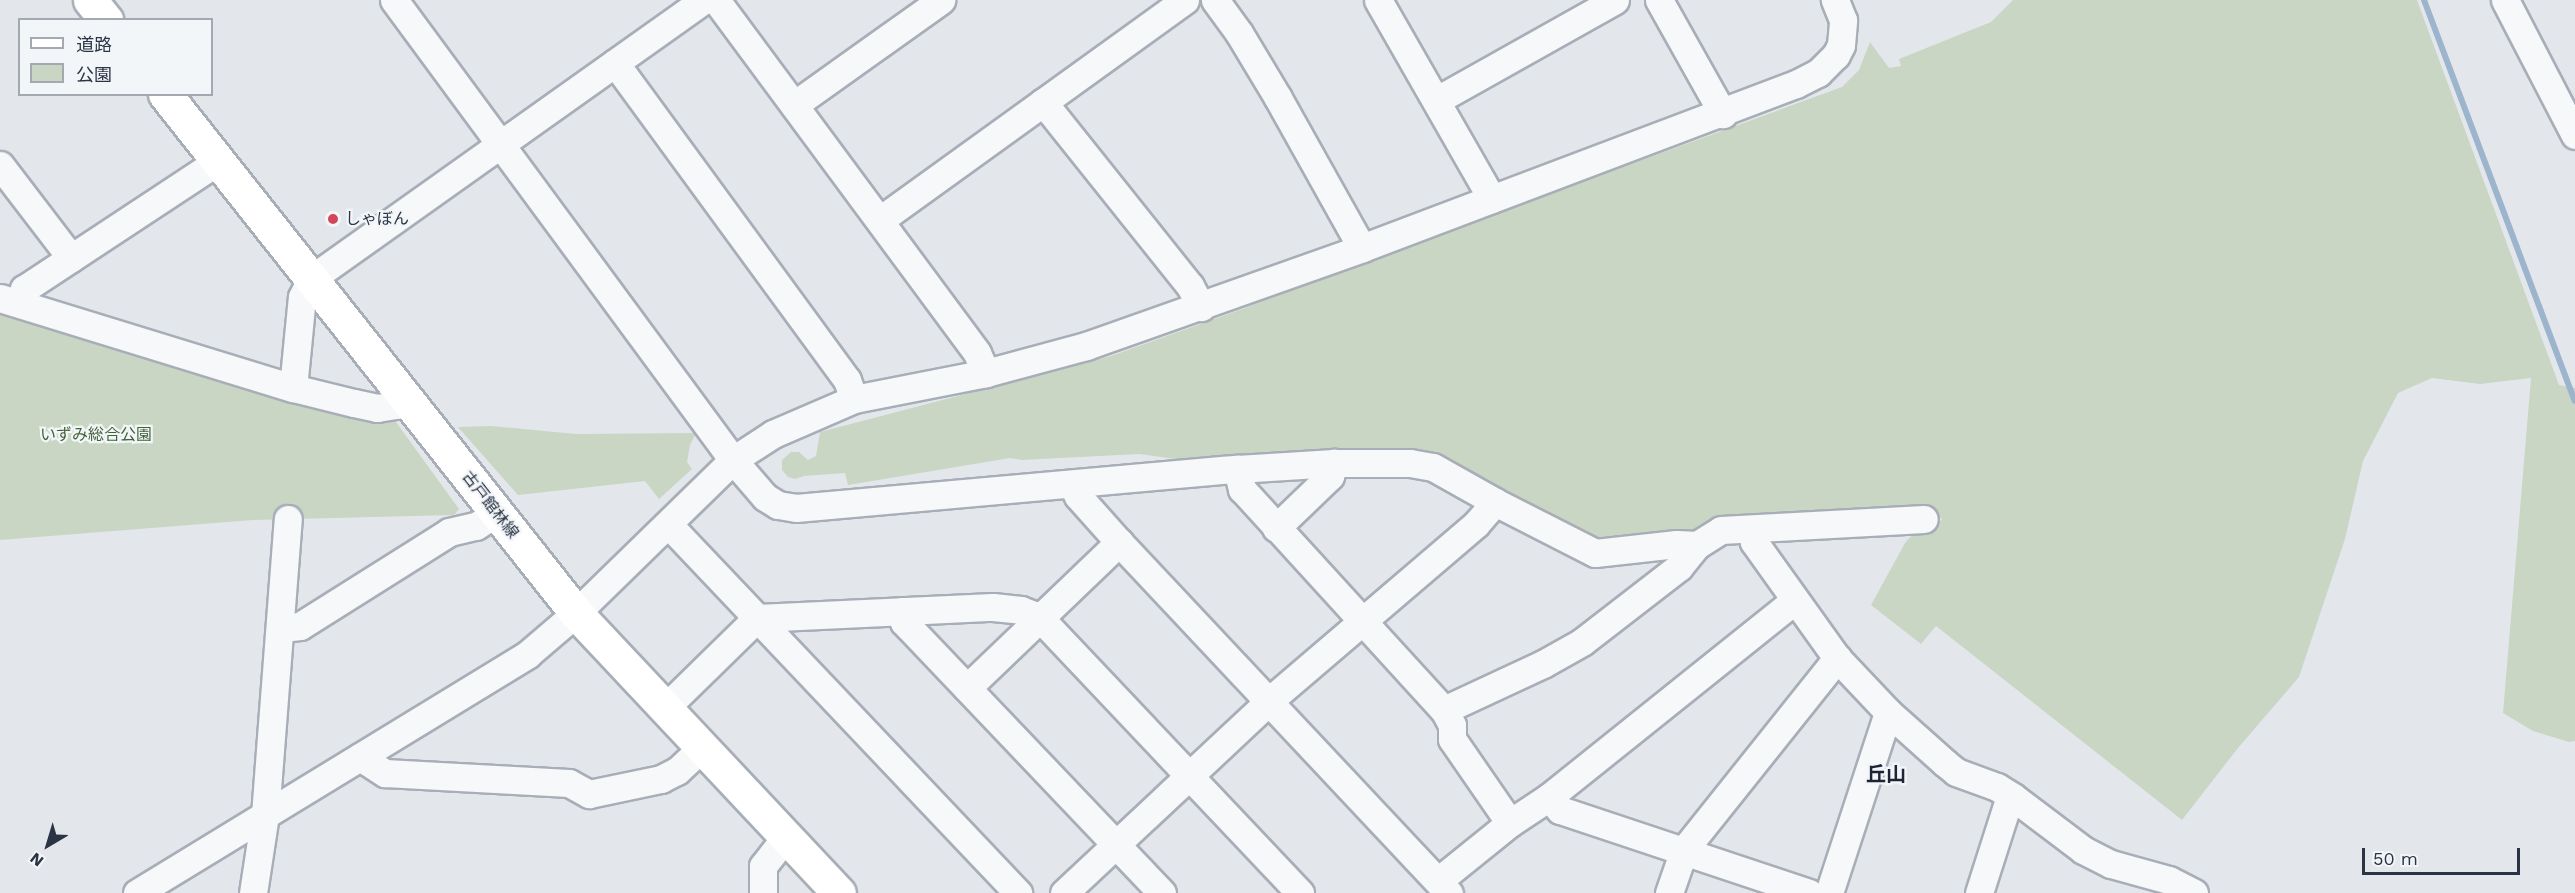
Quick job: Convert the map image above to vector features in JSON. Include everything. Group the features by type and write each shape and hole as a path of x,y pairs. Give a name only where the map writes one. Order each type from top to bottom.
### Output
{"main road":[{"path":"90,0 104,18"},
{"name":"古戸館林線","path":"167,96 576,614 839,893"}],"street":[{"path":"293,388 302,297 311,279 704,0"},
{"path":"716,0 977,353 986,373"},
{"path":"794,105 941,0"},
{"path":"880,220 1185,0"},
{"path":"1215,0 1239,33 1278,98 1362,248"},
{"path":"1378,0 1492,199"},
{"path":"1437,100 1615,0"},
{"path":"1659,0 1723,114"},
{"path":"137,893 528,654 576,614 733,460 773,434 854,399 986,373 1086,346 1201,307 1723,114 1796,84 1818,73 1829,63 1841,45 1844,33 1840,9 1835,0"},
{"path":"2505,0 2575,135"},
{"path":"2524,37 2529,17 2526,0"},
{"path":"402,3 501,145 733,460 765,497 778,506 796,508 1237,469 1334,463 1424,464 1595,553 1677,544 1696,545"},
{"path":"615,63 848,380 854,399"},
{"path":"1043,102 1190,286 1201,307"},
{"path":"10,300 218,161"},
{"path":"0,165 71,258"},
{"path":"10,300 293,388 377,408 396,405 406,399"},
{"path":"1276,528 1330,476 1334,463"},
{"path":"1237,469 1242,489 1361,622 1444,710 1452,725 1452,739 1510,823"},
{"path":"1072,484 1078,496 1119,542 1444,887 1510,823 1549,797 1794,601"},
{"path":"1065,893 1269,701 1476,524 1495,502"},
{"path":"282,628 300,626 448,532 476,526 496,513"},
{"path":"254,893 265,815 282,628 288,519"},
{"path":"1444,710 1543,664 1582,642 1679,567 1696,545 1721,530 1924,519"},
{"path":"668,524 1018,893"},
{"path":"1751,530 1754,542 1794,601 1838,658 1888,712 1956,772 1997,788 2013,797 2083,850 2145,884 2169,880 2194,893"},
{"path":"967,688 1119,542"},
{"path":"664,708 757,618 993,607 1021,610 1039,617 1300,893"},
{"path":"903,611 904,622 1162,893"},
{"path":"1669,893 1684,850 1838,658"},
{"path":"1830,893 1888,712"},
{"path":"360,757 385,773 569,783 589,794 661,778 677,771 702,748"},
{"path":"1549,797 1560,810 1809,893"},
{"path":"1979,893 2008,802 2013,797"},
{"path":"763,893 763,866 786,837"}],"green space":[{"path":"2013,0 2417,0 2559,385 2575,388 2575,741 2569,742 2533,731 2503,713 2531,378 2480,384 2432,378 2398,393 2363,461 2345,539 2299,677 2238,748 2182,820 1936,626 1921,644 1871,605 1905,543 1920,526 1932,530 1942,519 1932,510 1913,505 1723,517 1694,534 1604,544 1432,457 1277,460 1076,469 1176,459 1139,454 1022,460 1010,458 848,485 845,473 804,476 795,479 788,477 782,470 782,460 791,452 799,452 808,460 816,456 820,432 1111,356 1245,308 1349,267 1842,87 1859,70 1870,42 1889,68 1901,66 1899,59 1991,22"},
{"name":"いずみ総合公園","path":"0,304 291,396 396,422 459,509 454,515 253,520 0,540"},
{"path":"491,426 576,434 696,433 690,445 687,462 692,469 659,499 645,481 518,495 458,427"}],"waterway":[{"path":"2424,0 2575,401"}],"place":[{"name":"しゃぼん","path":"333,219"}],"district":[{"name":"丘山","path":"1886,774"}]}
